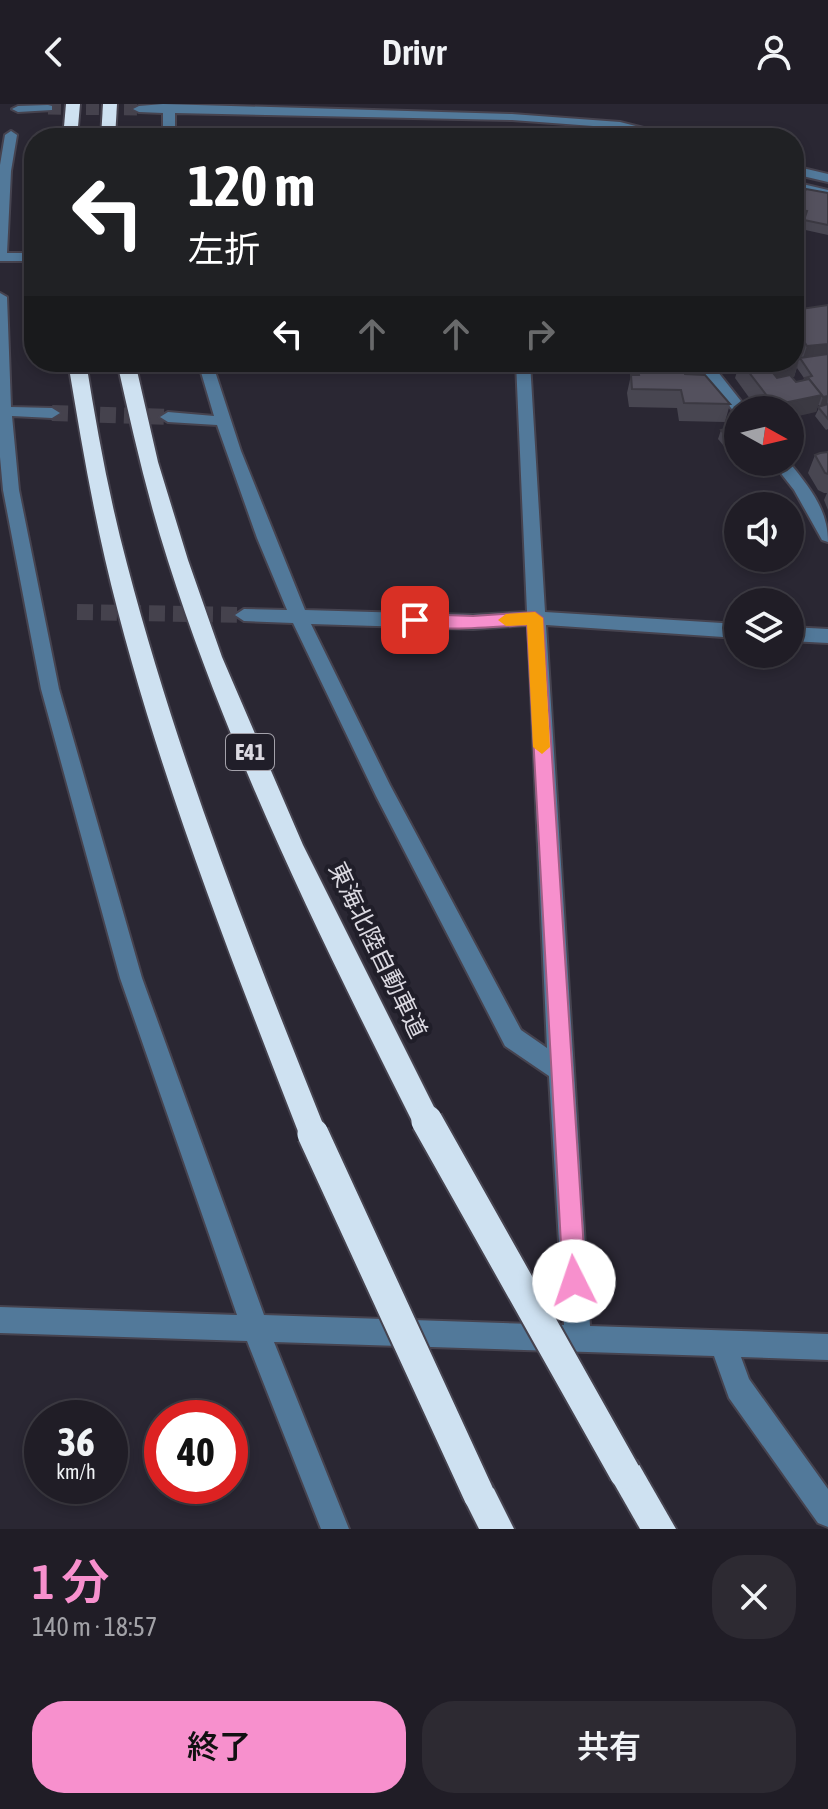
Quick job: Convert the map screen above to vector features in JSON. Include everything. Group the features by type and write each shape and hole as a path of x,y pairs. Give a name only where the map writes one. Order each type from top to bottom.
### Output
{"highway":[{"path":"71,128 73,104"},
{"path":"109,128 110,104"},
{"path":"78,372 86,427 115,562 166,737 233,932 313,1134 497,1529"},
{"name":"東海北陸自動車道","path":"128,372 138,427 175,556 237,722 322,916 427,1121 659,1529"}],"street":[{"path":"139,109 169,107 512,116 633,128"},
{"path":"169,107 169,128"},
{"path":"18,109 48,108"},
{"path":"512,116 557,128"},
{"path":"11,135 5,171 0,255 24,256"},
{"path":"804,172 828,178"},
{"path":"804,188 828,194"},
{"path":"0,297 4,411 11,490 50,689 131,978 255,1328 335,1529"},
{"path":"208,372 240,476 297,617 513,1038 560,1070"},
{"path":"523,372 560,1070 578,1341"},
{"path":"710,372 729,396"},
{"path":"4,411 52,413"},
{"path":"168,417 222,421"},
{"path":"791,476 828,536"},
{"path":"244,615 473,622 535,618 724,630"},
{"path":"804,635 828,636"},
{"path":"0,1320 828,1347"},
{"path":"723,1345 739,1388 828,1513"}],"building":[{"path":"806,189 828,193 828,225 804,220 807,211 804,210"},
{"path":"828,305 828,344 807,346 804,341 804,309"},
{"path":"828,354 828,396 823,397 805,378 812,376 804,364 804,357"},
{"path":"639,372 685,372 705,375 724,397 724,404 684,403 681,390 632,389 631,375 639,375"},
{"path":"749,372 778,372 773,373 777,378 790,375 796,382 809,379 822,395 804,399 804,396 767,396"},
{"path":"828,404 828,419 818,407"},
{"path":"828,452 828,474 815,455"}],"tunnel":[{"path":"48,108 139,109"},
{"path":"52,413 168,417"},
{"path":"77,612 244,615"}],"slow traffic":[{"path":"506,620 535,618 542,747"}],"route":[{"path":"415,620 473,622 535,618 574,1281"}]}
